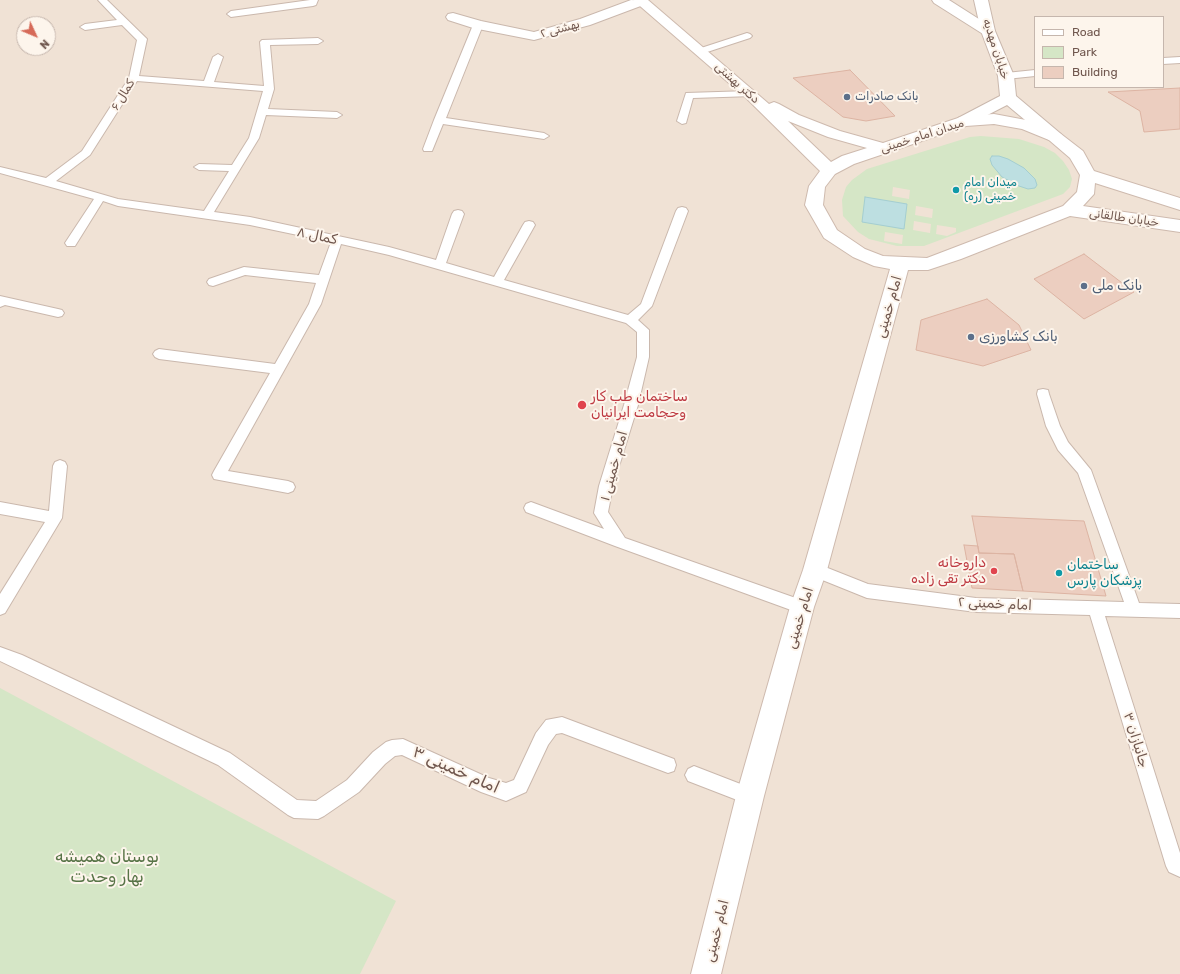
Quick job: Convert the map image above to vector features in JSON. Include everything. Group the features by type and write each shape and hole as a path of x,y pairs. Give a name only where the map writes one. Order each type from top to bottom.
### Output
{"main road":[{"name":"بهشتی ۲","path":"453,17 478,25 534,36 585,22 641,0"},
{"name":"دکتر بهشتی","path":"641,0 750,94 829,170"},
{"path":"939,0 988,31"},
{"name":"خیابان مهدیه","path":"981,0 988,31 1006,76 1008,98"},
{"path":"556,30 569,38"},
{"path":"750,94 793,118 834,134 884,148"},
{"path":"964,121 1008,98 1055,137"},
{"name":"میدان امام خمینی","path":"994,119 1020,124 1055,137 1077,155 1088,175 1085,194 1069,210 955,256 928,264 880,262 859,253 830,234 814,205 817,186 829,170 848,160 964,121 994,119"},
{"name":"خیابان طالقانی","path":"1088,175 1180,204"},
{"name":"خیابان طالقانی","path":"1069,210 1180,226"},
{"name":"امام خمینی","path":"706,974 750,796 802,607 814,570 901,264"}],"lane":[{"name":"کمال ۶","path":"48,182 86,153 134,78 142,39 102,0"},
{"path":"231,14 314,3 314,0"},
{"path":"85,27 123,22"},
{"path":"428,149 478,25"},
{"path":"701,51 747,36"},
{"path":"207,215 254,138 269,89 265,42 318,41"},
{"path":"208,84 218,56"},
{"path":"1164,61 1180,60"},
{"path":"1006,76 1034,74"},
{"path":"134,78 269,89"},
{"path":"682,121 689,96 750,94"},
{"path":"262,112 336,115"},
{"path":"440,120 544,136"},
{"path":"199,167 236,168"},
{"name":"کمال ۸","path":"0,170 118,202 250,221 389,251 440,264 630,320"},
{"path":"71,243 100,197"},
{"path":"630,320 646,306 682,211"},
{"path":"440,264 458,214"},
{"path":"498,281 529,225"},
{"path":"288,486 219,475 315,304 337,240"},
{"path":"213,282 244,272 324,280"},
{"path":"0,303 2,300 58,313"},
{"name":"امام خمینی ۱","path":"620,542 601,513 606,486 631,405 643,357 643,330 630,320"},
{"path":"159,354 279,369"},
{"path":"1043,394 1052,426 1063,446 1084,470 1134,610"},
{"path":"0,608 55,518 60,466"},
{"path":"0,508 55,518"},
{"path":"531,508 620,542 802,607"},
{"name":"امام خمینی ۲","path":"814,570 868,591 976,605 1180,611"},
{"name":"جانبازان ۳","path":"1095,608 1175,866 1180,868"},
{"name":"امام خمینی ۳","path":"0,654 16,660 224,759 294,809 318,810 352,786 392,748 403,748 487,786 506,792 520,786 542,739 552,726 562,725 668,765"},
{"path":"694,775 750,796"}],"shaded area":[{"path":"0,0 1180,0 1180,974 0,974"}],"green space":[{"name":"میدان امام خمینی (ره)","path":"981,136 1019,139 1044,147 1055,153 1069,170 1072,179 1070,187 1063,194 924,246 897,246 869,239 858,232 843,216 842,200 846,187 852,180 867,169 970,137","holes":["893,187 910,190 909,199 892,196","916,206 933,209 932,218 915,215","914,221 931,224 930,233 913,230","937,225 956,228 956,232 947,236 936,234","885,232 903,235 902,244 884,241"]},
{"name":"بوستان همیشه بهار وحدت","path":"0,688 396,901 360,974 0,974"}],"water":[{"path":"992,156 999,156 1008,159 1024,168 1035,179 1037,185 1035,188 1028,189 1019,186 1002,177 992,165 990,159"},
{"path":"865,197 907,204 904,229 862,222"}],"building":[{"name":"بانک صادرات","path":"850,70 895,116 866,121 843,117 793,78"},
{"path":"1180,88 1180,129 1144,132 1140,111 1108,92"},
{"name":"بانک ملی","path":"1084,254 1134,292 1084,319 1034,279"},
{"name":"بانک کشاورزی","path":"987,299 1019,325 1031,350 983,366 916,350 921,320"},
{"name":"ساختمان پزشکان پارس","path":"972,516 1084,521 1106,596 1023,591 1014,554 979,553"},
{"name":"داروخانه دکتر تقی زاده","path":"964,545 978,546 979,553 1014,554 1023,591 972,588"}],"place":[{"name":"بانک صادرات","path":"847,97"},
{"name":"میدان امام خمینی (ره)","path":"956,190"},
{"name":"بانک ملی","path":"1084,286"},
{"name":"بانک کشاورزی","path":"971,337"},
{"name":"ساختمان طب کار و‌حجامت ایرانیان","path":"582,405"},
{"name":"داروخانه دکتر تقی زاده","path":"994,571"},
{"name":"ساختمان پزشکان پارس","path":"1059,573"}]}
